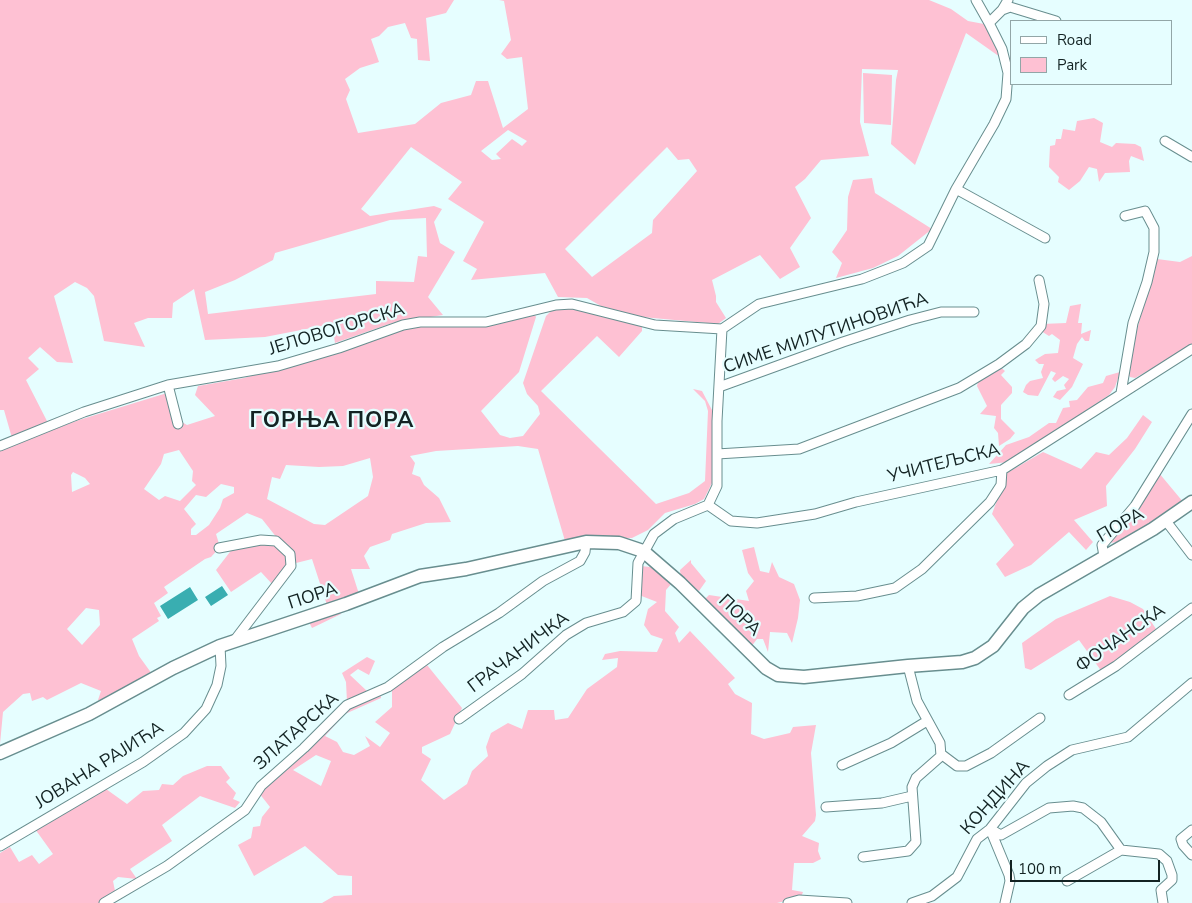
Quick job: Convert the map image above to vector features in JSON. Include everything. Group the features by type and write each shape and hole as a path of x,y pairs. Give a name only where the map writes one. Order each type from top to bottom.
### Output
{"street":[{"path":"643,551 654,534 667,524 708,506 717,486 722,329 759,304 862,279 903,262 928,246 956,189 994,124 1006,99 1008,73 1002,48 976,0"},
{"path":"989,23 1002,10 1008,0"},
{"path":"1002,10 1010,7 1053,20"},
{"path":"1165,141 1192,157"},
{"path":"956,189 1045,238"},
{"path":"1121,393 1133,323 1147,282 1154,252 1154,228 1145,211 1125,216"},
{"path":"717,454 799,449 959,388 999,364 1026,344 1041,326 1044,304 1039,280"},
{"name":"ЈЕЛОВОГОРСКА","path":"0,446 84,412 168,385 278,366 339,348 403,325 443,321 486,322 563,304 584,306 618,318 655,325 722,329"},
{"name":"СИМЕ МИЛУТИНОВИЋА","path":"719,387 910,320 941,312 974,312"},
{"name":"УЧИТЕЉСКА","path":"708,506 731,521 757,523 815,514 856,502 1002,470 1192,349"},
{"path":"168,385 178,424"},
{"path":"1104,556 1102,548 1104,542 1135,506 1192,414"},
{"path":"814,598 857,596 895,588 922,569 990,502 1001,485 1002,470"},
{"name":"ПОРА","path":"0,753 95,711 179,665 220,646 346,604 420,576 466,569 586,542 619,543 643,551 680,583 766,668 778,675 804,677 908,666 954,664 975,658 993,646 1032,600 1166,520 1192,502"},
{"path":"1166,520 1192,556"},
{"name":"ПОРА","path":"219,548 261,540 276,541 290,554 292,566 234,641"},
{"name":"ЗЛАТАРСКА","path":"104,903 168,866 245,810 261,786 347,706 388,687 443,646 499,613 543,581 575,564 584,557 586,542"},
{"name":"ГРАЧАНИЧКА","path":"459,719 522,674 566,635 586,623 623,612 636,601 638,563 643,551"},
{"name":"ФОЧАНСКА","path":"1069,695 1116,666 1192,608"},
{"name":"ЈОВАНА РАЈИЋА","path":"0,846 143,762 184,733 206,709 218,685 221,666 220,646"},
{"path":"908,666 914,692 927,721 940,743 942,754 957,766 966,766 991,753 1040,718"},
{"name":"КОНДИНА","path":"912,903 932,896 957,877 977,839 990,829 1026,784 1048,766 1072,750 1128,737 1192,684"},
{"path":"842,765 891,743 927,721"},
{"path":"863,857 908,851 916,842 912,787 916,778 942,754"},
{"path":"826,807 882,803 912,796"},
{"path":"990,829 1001,835 1049,808 1073,806 1083,808 1101,822 1121,850"},
{"path":"990,829 1009,875 1010,881 1005,903"},
{"path":"1192,830 1181,839 1182,845 1192,855"},
{"path":"1067,881 1121,850 1159,854 1167,861 1171,868 1172,880 1161,890 1163,903"},
{"path":"788,903 799,900 847,903"}],"green space":[{"path":"0,0 454,0 446,13 426,18 430,61 418,60 417,39 411,38 405,23 388,27 379,36 371,39 379,62 360,68 345,79 350,90 346,99 358,133 415,124 441,103 471,95 476,81 488,81 503,128 528,109 522,57 507,59 501,54 511,40 504,1 499,0 929,0 951,9 968,21 984,24 1000,57 966,33 915,165 891,144 898,70 862,69 860,122 869,156 821,160 805,179 795,187 811,218 790,248 800,267 780,279 760,255 712,280 716,302 726,318 718,324 642,317 601,306 587,298 558,297 545,273 471,280 477,269 463,261 484,222 448,199 462,182 411,147 361,209 370,216 434,206 442,209 434,222 440,243 455,252 428,297 443,315 392,323 335,343 332,324 265,337 205,340 194,289 173,303 172,318 148,318 134,323 145,347 104,341 94,296 87,288 75,282 54,296 73,363 57,362 40,347 28,358 39,369 26,380 48,423 12,438 4,410 0,410","holes":["508,130 527,141 522,146 512,139 496,154 501,159 492,160 481,151","667,147 678,160 689,159 697,171 653,220 652,233 592,277 565,249","426,218 427,257 418,256 414,282 376,281 376,294 208,314 205,292 235,280 273,260 275,253 390,220"]},
{"path":"863,73 892,75 891,125 864,123"},
{"path":"1094,118 1103,123 1100,142 1112,147 1116,143 1135,144 1141,147 1144,161 1131,156 1129,161 1130,172 1105,173 1099,182 1097,169 1089,167 1080,181 1069,190 1058,182 1059,177 1049,167 1050,146 1055,145 1056,139 1061,139 1063,129 1075,131 1077,121"},
{"path":"872,178 875,193 932,229 898,256 873,268 836,278 842,263 832,252 847,230 848,197 853,180"},
{"path":"1192,256 1192,346 1135,378 1130,377 1128,374 1129,362 1157,259 1180,262"},
{"path":"1081,304 1078,323 1082,323 1081,334 1091,330 1089,341 1085,341 1082,337 1077,344 1073,358 1083,364 1072,387 1060,400 1053,397 1057,391 1066,389 1064,385 1069,379 1063,376 1055,382 1052,379 1056,373 1051,371 1038,396 1028,395 1023,392 1030,381 1043,378 1041,372 1044,364 1039,364 1035,360 1045,354 1058,353 1060,340 1052,334 1049,336 1041,331 1042,324 1066,323 1070,306"},
{"path":"571,308 642,326 642,331 619,357 597,336 541,391 656,504 689,493 705,481 708,411 705,401 693,389 702,391 712,410 712,483 704,499 695,504 665,513 648,530 632,538 584,538 565,541 538,449 518,446 436,451 410,456 415,463 412,474 420,477 424,485 439,498 451,522 426,523 392,534 390,540 370,547 364,556 370,569 351,569 359,594 327,605 312,559 288,565 273,585 261,572 231,592 216,570 233,548 277,538 262,519 247,513 216,534 220,547 211,557 205,559 164,587 168,593 154,603 161,616 157,618 159,621 132,639 139,656 152,674 102,703 98,700 101,691 81,683 47,700 43,697 32,701 30,693 23,694 3,712 0,744 0,449 79,420 167,393 180,421 187,425 215,416 195,395 198,386 244,378 360,344 409,325 488,325 505,322 533,311 536,317 519,372 481,411 500,435 510,438 523,436 540,414 538,406 527,394 523,383 546,316 552,310","holes":["179,450 193,471 192,481 196,485 180,501 165,496 159,500 144,489 161,464 164,454","370,458 373,477 368,496 325,525 314,524 267,499 272,477 280,479 286,465 343,466","73,472 85,478 90,484 72,492 71,475","221,484 234,487 234,493 223,499 220,508 209,525 196,535 191,535 191,529 196,524 184,509 196,495 206,497","86,608 99,610 100,625 82,645 67,629"]},
{"path":"999,366 1005,371 1001,375 1012,387 1012,393 1001,405 1001,419 1015,433 1010,439 999,446 998,433 994,428 996,416 980,414 987,406 977,386 979,379"},
{"path":"1120,372 1115,387 1109,395 1009,462 989,464 1006,445 1029,437 1049,423 1056,423 1063,408 1070,407 1069,401 1077,400 1088,387 1103,383 1106,376"},
{"path":"1143,415 1152,422 1135,449 1106,486 1107,506 1074,520 1093,542 1086,550 1069,532 1031,565 1005,577 996,564 1014,545 992,514 1007,473 1043,452 1081,469 1096,452 1109,455 1127,438"},
{"path":"1159,473 1184,503 1118,542 1109,543"},
{"path":"754,547 760,571 769,573 772,562 779,577 794,584 800,600 792,643 787,633 770,632 768,652 763,639 757,639 751,647 704,600 709,595 749,601 746,591 754,581 748,573 742,550"},
{"path":"691,560 691,563 706,581 699,591 681,578 680,570"},
{"path":"641,566 658,568 672,583 666,590 665,611 679,627 675,633 679,643 690,631 735,678 728,684 735,694 752,703 751,734 764,739 790,733 793,727 816,725 811,753 816,815 815,821 802,836 819,843 818,851 821,859 813,863 794,863 792,890 803,892 801,897 777,903 322,903 334,896 352,895 352,876 338,875 305,846 254,876 238,845 251,838 253,827 260,826 262,817 270,807 259,793 347,702 346,682 342,673 367,657 375,661 369,675 358,669 350,675 368,692 380,686 381,698 345,714 325,736 337,742 343,752 354,755 370,746 365,736 380,747 390,733 375,722 392,707 392,688 427,665 462,708 450,734 422,747 422,753 431,759 421,780 444,800 467,784 472,771 488,756 486,747 491,733 508,723 522,729 528,710 554,710 555,720 568,718 587,689 617,667 618,658 602,660 605,654 620,651 657,652 663,639 651,635 644,625 648,609 657,602 639,595","holes":["316,755 331,761 321,786 293,770"]},
{"path":"1110,596 1130,602 1143,609 1156,629 1102,672 1079,640 1031,670 1025,668 1022,643 1056,619"},
{"path":"340,612 341,614 312,628 309,622"},
{"path":"207,766 221,766 230,778 226,782 236,793 233,799 240,802 235,808 200,796 162,825 172,841 130,869 137,879 118,877 113,881 115,891 110,893 106,903 0,903 0,853 10,847 19,862 32,855 39,864 53,854 35,829 106,789 127,804 143,791 159,790 162,784 173,785 183,776"}],"water":[{"path":"222,586 228,595 211,606 205,597"},
{"path":"190,587 198,600 168,619 160,606"}],"district":[{"name":"ГОРЊА ПОРА","path":"332,422"}]}
